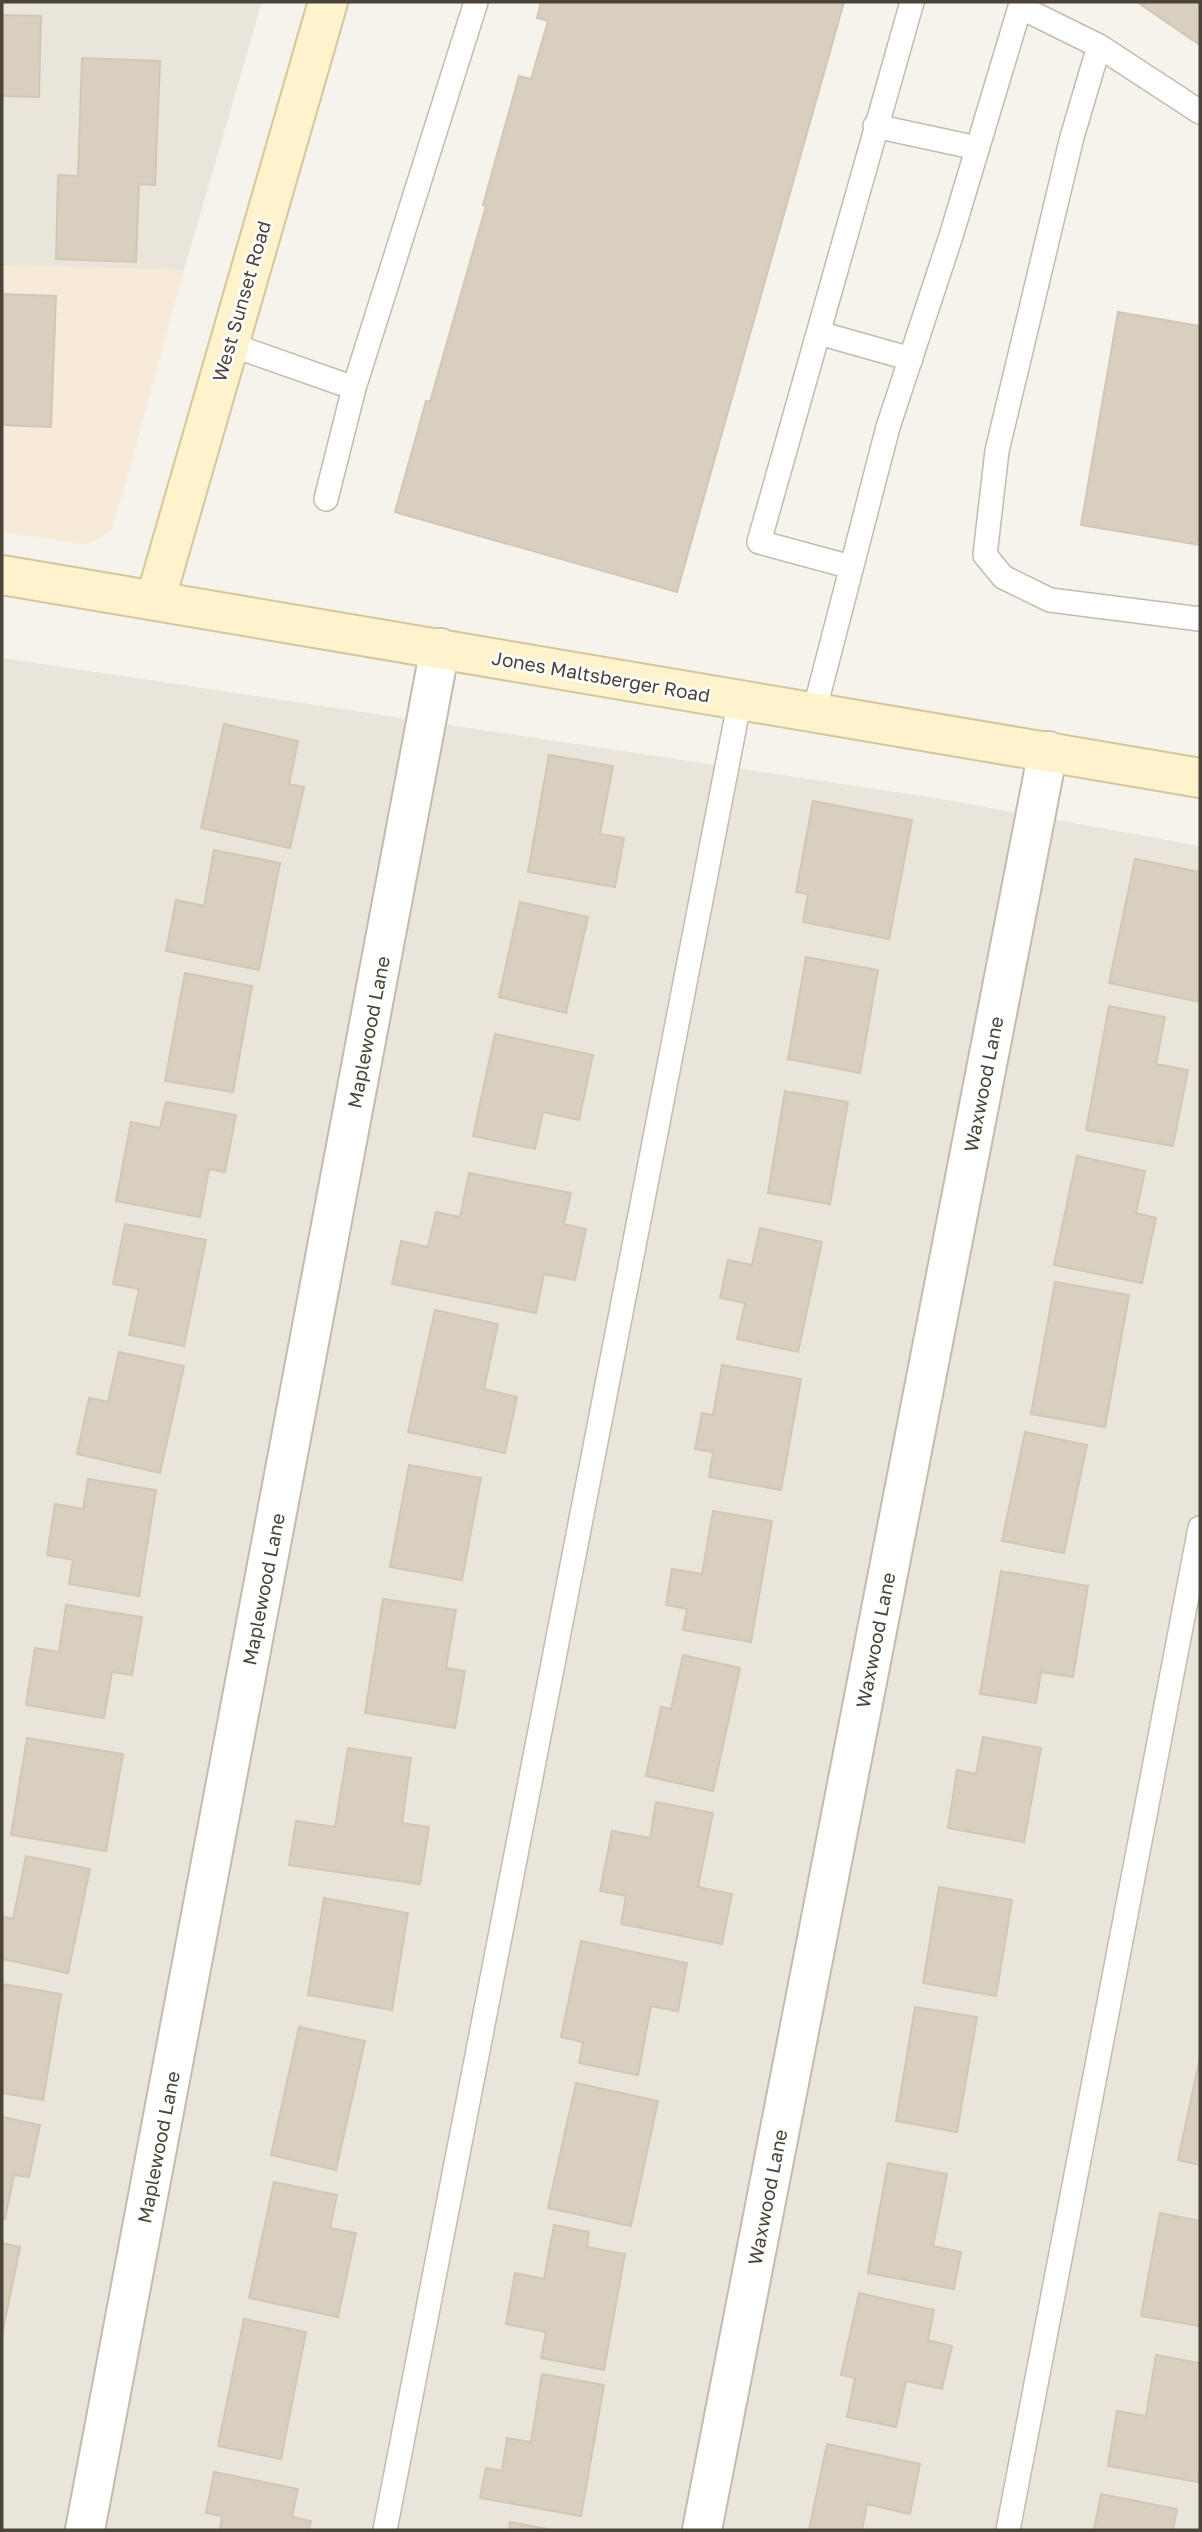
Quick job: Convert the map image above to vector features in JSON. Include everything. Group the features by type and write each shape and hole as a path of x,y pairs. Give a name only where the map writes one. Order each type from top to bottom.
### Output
{"main road":[{"name":"West Sunset Road","path":"155,601 328,2"},
{"name":"Jones Maltsberger Road","path":"2,575 1200,778"}],"street":[{"name":"Maplewood Lane","path":"85,2530 440,648"},
{"name":"Waxwood Lane","path":"702,2530 1048,751"}],"lane":[{"path":"326,499 354,388 476,2"},
{"path":"851,567 759,542 912,2"},
{"path":"814,712 888,428 1021,4 1099,46 1200,112"},
{"path":"1099,46 1072,137 997,450 985,555 1003,577 1050,600 1200,619"},
{"path":"875,126 977,148"},
{"path":"819,333 911,359"},
{"path":"229,344 354,388"},
{"path":"385,2530 740,699"},
{"path":"1008,2530 1200,1528"}],"shaded area":[{"path":"2,2 262,2 184,270 2,265"},
{"path":"2,265 184,270 121,500 110,531 96,541 84,544 2,532"},
{"path":"2,658 936,798 1200,846 1200,2530 2,2530"}],"building":[{"path":"541,2 844,2 677,592 395,512 426,401 430,402 486,206 483,205 519,76 531,79 548,21 537,18"},
{"path":"1137,2 1200,2 1200,45"},
{"path":"2,15 41,16 39,97 2,96"},
{"path":"82,58 160,61 155,185 139,184 136,262 56,259 58,175 78,176"},
{"path":"2,294 56,296 51,427 2,425"},
{"path":"1118,312 1200,326 1200,545 1081,525"},
{"path":"224,724 298,741 289,784 304,787 290,848 201,828"},
{"path":"549,755 613,766 600,834 624,838 615,887 528,872"},
{"path":"813,801 912,820 889,939 803,922 808,894 796,892"},
{"path":"214,850 280,863 259,970 166,951 176,900 204,906"},
{"path":"1135,859 1200,872 1200,1002 1109,983"},
{"path":"520,902 588,917 566,1013 499,997"},
{"path":"806,957 878,970 860,1073 788,1059"},
{"path":"185,973 252,986 233,1092 165,1081"},
{"path":"1109,1006 1165,1017 1156,1064 1188,1070 1173,1146 1086,1130"},
{"path":"495,1034 593,1055 579,1120 543,1112 535,1149 473,1136"},
{"path":"785,1091 848,1102 830,1204 768,1193"},
{"path":"166,1102 236,1115 225,1172 209,1169 200,1217 116,1201 131,1122 160,1128"},
{"path":"1077,1156 1145,1171 1136,1213 1156,1218 1142,1283 1054,1265"},
{"path":"469,1173 571,1193 564,1224 586,1229 575,1280 544,1274 536,1313 392,1284 401,1241 428,1247 436,1212 460,1217"},
{"path":"125,1224 206,1240 184,1346 129,1335 139,1289 113,1284"},
{"path":"760,1228 822,1242 798,1352 737,1339 745,1303 720,1298 728,1260 752,1265"},
{"path":"1055,1282 1129,1295 1105,1427 1031,1414"},
{"path":"435,1310 498,1324 484,1389 517,1397 505,1453 408,1432"},
{"path":"119,1352 184,1366 160,1473 77,1454 89,1398 108,1402"},
{"path":"722,1365 801,1379 781,1490 709,1477 713,1452 695,1449 702,1413 713,1415"},
{"path":"1025,1432 1087,1445 1064,1553 1002,1541"},
{"path":"409,1465 481,1478 462,1580 390,1567"},
{"path":"88,1479 156,1490 139,1596 69,1584 73,1560 47,1555 55,1504 83,1509"},
{"path":"713,1511 772,1521 751,1642 683,1630 687,1609 666,1605 672,1569 702,1574"},
{"path":"1001,1571 1088,1586 1073,1677 1041,1672 1036,1703 980,1694"},
{"path":"383,1599 456,1610 446,1668 465,1671 455,1728 365,1713"},
{"path":"66,1605 142,1617 132,1675 112,1672 104,1718 26,1705 35,1648 59,1652"},
{"path":"683,1655 740,1668 713,1791 646,1776 661,1707 671,1709"},
{"path":"983,1737 1041,1748 1024,1842 948,1828 957,1770 976,1774"},
{"path":"27,1738 123,1754 106,1851 11,1835"},
{"path":"348,1748 411,1758 402,1823 429,1827 420,1884 289,1865 296,1821 335,1827"},
{"path":"656,1802 713,1813 698,1887 732,1894 722,1944 621,1924 626,1896 600,1891 612,1831 650,1838"},
{"path":"26,1856 90,1869 68,1973 2,1959 2,1916 13,1919"},
{"path":"939,1887 1012,1900 996,1996 923,1983"},
{"path":"324,1898 408,1913 392,2010 308,1995"},
{"path":"581,1941 687,1963 678,2011 651,2006 638,2075 579,2063 583,2042 561,2037"},
{"path":"2,1984 61,1994 43,2100 2,2093"},
{"path":"915,2007 977,2017 957,2132 896,2121"},
{"path":"299,2027 365,2041 336,2170 271,2155"},
{"path":"1200,2057 1200,2165 1178,2160"},
{"path":"576,2083 658,2101 631,2226 548,2208"},
{"path":"2,2117 40,2125 29,2177 14,2175 5,2219 2,2218"},
{"path":"888,2163 947,2174 933,2246 961,2252 954,2289 868,2273"},
{"path":"274,2182 337,2195 330,2228 356,2233 338,2317 249,2298"},
{"path":"1160,2213 1200,2221 1200,2326 1141,2316"},
{"path":"554,2225 589,2232 587,2247 625,2254 604,2370 541,2358 546,2332 506,2324 515,2273 544,2279"},
{"path":"2,2243 20,2247 2,2335"},
{"path":"859,2293 934,2310 928,2340 952,2346 942,2389 906,2381 896,2427 847,2417 855,2378 841,2375"},
{"path":"244,2319 306,2332 281,2459 218,2446"},
{"path":"1156,2355 1200,2363 1198,2482 1108,2466 1117,2411 1146,2416"},
{"path":"542,2374 604,2385 581,2516 480,2498 486,2468 502,2471 507,2438 531,2442"},
{"path":"827,2444 920,2464 910,2514 867,2504 862,2530 809,2530"},
{"path":"214,2472 298,2489 292,2517 311,2521 309,2530 220,2530 222,2516 206,2513"},
{"path":"1101,2494 1177,2509 1173,2530 1094,2530"},
{"path":"510,2522 552,2530 509,2530"}]}
